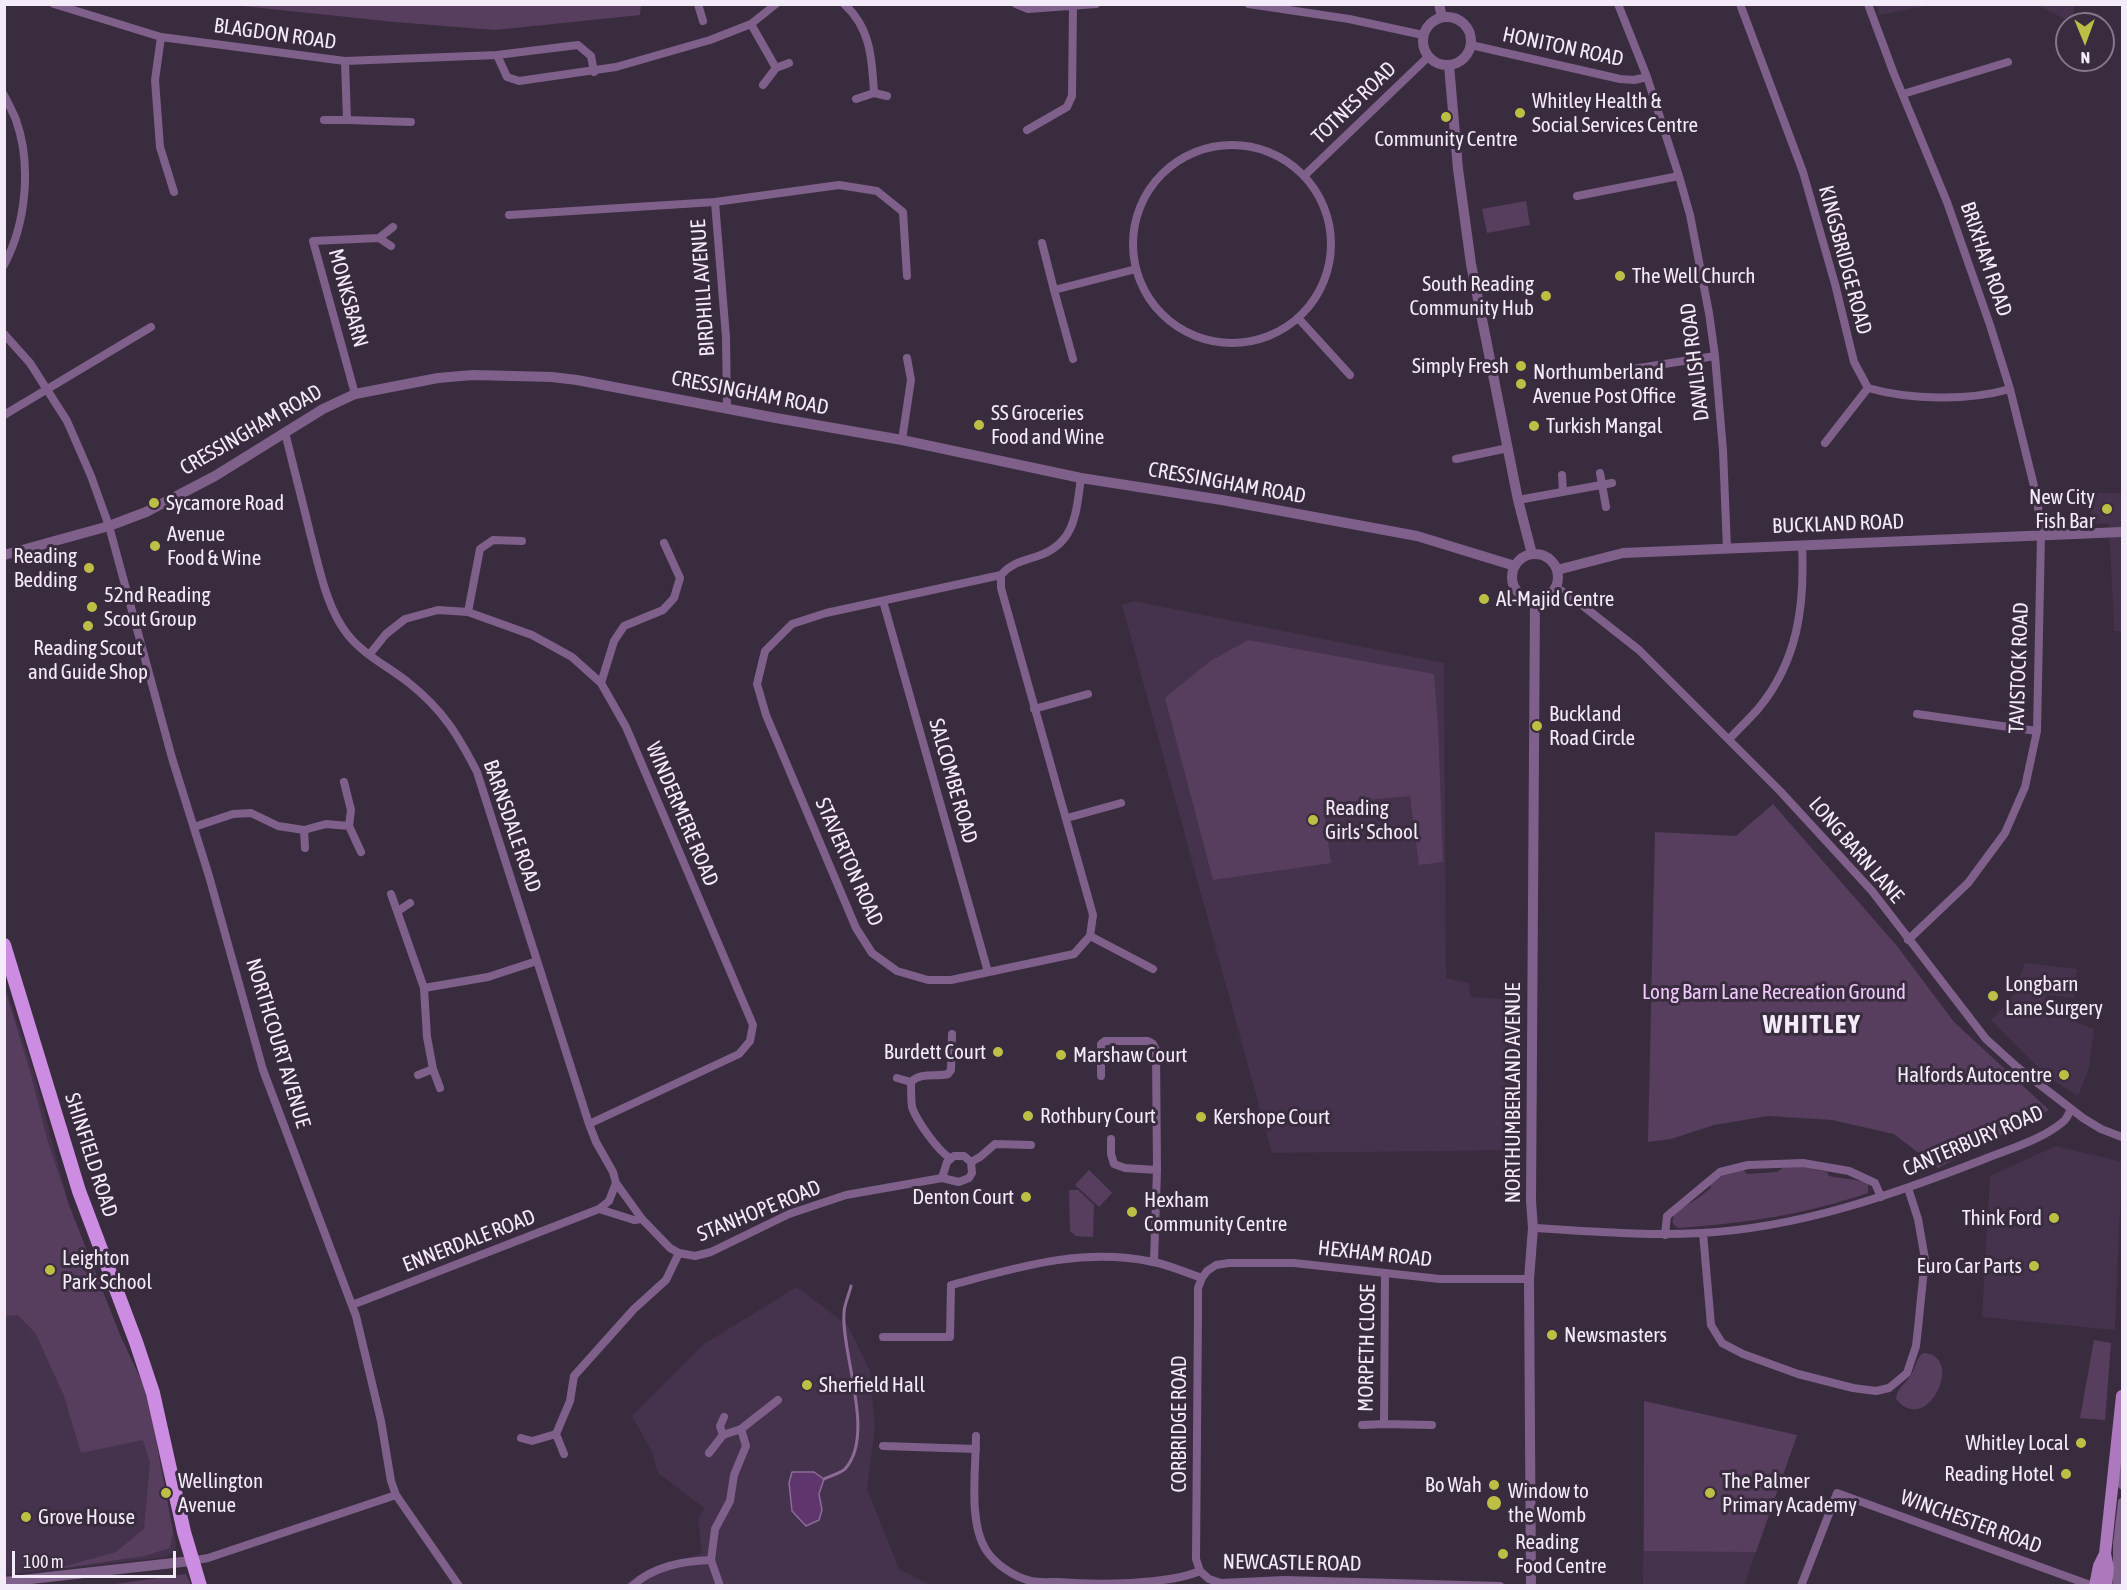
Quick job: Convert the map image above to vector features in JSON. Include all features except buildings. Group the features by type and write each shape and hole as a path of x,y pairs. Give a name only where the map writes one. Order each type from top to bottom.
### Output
{"main road":[{"name":"SHINFIELD ROAD","path":"4,945 79,1191 153,1393 191,1561 200,1586"},
{"path":"2106,1586 2108,1568 2105,1554 2122,1396"},
{"path":"2094,1586 2098,1566 2105,1554"}],"street":[{"name":"BLAGDON ROAD","path":"54,4 161,37 345,62 497,55 578,45 591,56 594,72"},
{"path":"698,4 703,21"},
{"path":"497,55 507,77 519,81 594,72 710,40 751,24 776,4"},
{"path":"844,4 863,26 872,53 874,93"},
{"path":"1016,4 1028,9 1096,4"},
{"path":"1249,4 1294,7 1423,35"},
{"path":"1439,4 1442,17"},
{"name":"DAWLISH ROAD","path":"1618,4 1647,77 1690,215 1715,356 1723,450 1727,549"},
{"name":"KINGSBRIDGE ROAD","path":"1740,4 1803,172 1833,274 1854,362 1868,388"},
{"name":"BRIXHAM ROAD","path":"1868,4 1947,202 1990,325 2010,389 2037,498 2041,535"},
{"path":"1027,130 1067,107 1072,96 1073,6"},
{"path":"1442,17 1457,18 1464,23 1471,37 1471,45 1463,59 1449,65 1434,62 1428,57 1423,46 1423,35 1430,23 1442,17"},
{"path":"751,24 776,68"},
{"path":"161,37 155,80 160,147 174,192"},
{"name":"HONITON ROAD","path":"1471,45 1620,79 1634,80 1647,77"},
{"name":"TOTNES ROAD","path":"1305,176 1428,57"},
{"path":"345,62 348,80 347,120"},
{"path":"1903,94 2008,62"},
{"path":"763,85 776,68 789,63"},
{"path":"1449,65 1460,185 1471,264 1518,500 1532,554"},
{"path":"856,99 874,93 887,96"},
{"path":"4,95 16,121 24,159 23,203 12,250 4,265"},
{"path":"324,120 411,122"},
{"path":"1241,145 1275,154 1305,176 1320,198 1329,221 1331,249 1326,273 1314,300 1299,319 1270,336 1240,343 1222,344 1200,338 1178,327 1162,315 1146,296 1136,269 1132,239 1139,207 1156,179 1181,158 1212,146 1241,145"},
{"path":"1577,196 1679,176"},
{"name":"BIRDHILL AVENUE","path":"509,215 715,202 839,185 877,191 903,212 907,276"},
{"name":"BIRDHILL AVENUE","path":"715,202 726,338 727,408"},
{"path":"391,246 379,238 393,227"},
{"name":"MONKSBARN","path":"355,394 313,241 379,238"},
{"path":"1042,243 1073,359"},
{"path":"1054,290 1136,269"},
{"path":"1299,319 1350,375"},
{"path":"4,415 151,327"},
{"path":"4,334 30,363 67,421 110,526"},
{"path":"1614,372 1715,356"},
{"path":"902,440 910,381 907,358"},
{"name":"CRESSINGHAM ROAD","path":"4,555 110,526 146,512 215,476 323,409 355,394 438,378 473,375 577,380 902,440 1081,478 1222,500 1417,536 1515,566"},
{"path":"1825,443 1868,388 1908,397 1990,395 2010,389"},
{"name":"BARNSDALE ROAD","path":"285,432 317,561 332,607 348,635 369,655 410,684 443,714 460,739 477,772 596,1142 613,1172 616,1183 642,1219 658,1237 679,1253"},
{"path":"1456,459 1508,448"},
{"path":"1600,473 1606,507"},
{"path":"1562,475 1563,491"},
{"name":"STAVERTON ROAD","path":"1081,478 1075,518 1066,537 1052,551 1010,565 1000,575 826,613 792,624 765,651 757,684 766,715 856,928 872,953 897,971 928,980 951,980 1074,954 1090,936"},
{"path":"1518,500 1612,483"},
{"name":"NORTHCOURT AVENUE","path":"110,526 172,758 194,827 262,1070 352,1305 381,1421 391,1481 396,1495 459,1586"},
{"name":"BUCKLAND ROAD","path":"1557,570 1623,553 2122,532"},
{"name":"TAVISTOCK ROAD","path":"1908,940 1968,883 2005,833 2025,787 2037,731 2041,535"},
{"path":"468,612 480,549 492,540 522,541"},
{"path":"601,683 614,641 624,626 663,610 674,598 680,578 664,543"},
{"path":"1729,740 1773,688 1797,633 1804,582 1802,545"},
{"path":"1532,554 1548,558 1557,570 1555,587 1546,597 1535,600 1527,598 1515,588 1512,581 1515,566 1519,560 1532,554"},
{"path":"1000,575 1001,588 1034,709 1093,915 1090,936 1153,969"},
{"name":"LONG BARN LANE","path":"1555,587 1573,598 1639,650 1780,791 1872,891 1986,1039 2017,1067 2071,1109 2100,1129 2122,1137"},
{"name":"NORTHUMBERLAND AVENUE","path":"1531,1586 1528,1280 1533,1228 1531,1202 1535,600"},
{"name":"SALCOMBE ROAD","path":"883,601 988,972"},
{"name":"WINDERMERE ROAD","path":"369,655 386,634 405,619 438,610 468,612 532,635 572,657 601,683 626,727 753,1025 750,1041 739,1054 589,1124"},
{"path":"1034,709 1089,694"},
{"path":"1917,714 2037,731"},
{"path":"344,782 351,810 349,826 361,852"},
{"path":"1067,818 1121,803"},
{"path":"194,827 233,814 251,813 278,826 304,830 326,824 349,826"},
{"path":"304,830 305,848"},
{"path":"391,894 424,988 427,1037 433,1070 440,1088"},
{"path":"398,911 410,903"},
{"path":"424,988 488,977 537,961"},
{"path":"950,1158 942,1154 912,1108 911,1082 914,1078 948,1074 951,1070 952,1034"},
{"path":"1101,1076 1101,1044 1105,1041 1148,1041 1154,1044 1156,1050 1157,1170 1154,1262"},
{"path":"418,1075 433,1070"},
{"path":"897,1078 911,1082"},
{"name":"CANTERBURY ROAD","path":"1533,1228 1665,1235 1703,1233 1786,1222 1881,1197 2005,1151 2043,1134 2066,1120 2071,1109"},
{"path":"1112,1139 1111,1154 1114,1164 1125,1168 1157,1170"},
{"name":"STANHOPE ROAD","path":"556,1434 570,1401 574,1376 634,1309 666,1280 679,1253 695,1256 711,1252 789,1214 846,1195 942,1178 955,1182 965,1181 972,1173 971,1162 995,1144 1031,1145"},
{"path":"942,1178 944,1168 950,1158 960,1155 971,1162"},
{"name":"CANTERBURY ROAD","path":"1665,1235 1668,1216 1676,1209 1720,1172 1748,1165 1803,1163 1849,1172 1875,1183 1881,1197"},
{"path":"599,1209 609,1201 616,1183"},
{"path":"1703,1233 1711,1325 1722,1343 1743,1354 1798,1374 1852,1388 1876,1391 1889,1388 1907,1372 1916,1346 1925,1259 1918,1219 1908,1188"},
{"path":"599,1209 634,1220 642,1219"},
{"name":"ENNERDALE ROAD","path":"352,1305 599,1209"},
{"path":"883,1337 950,1337 951,1285 1037,1262 1075,1258 1113,1258 1154,1262 1202,1278"},
{"name":"HEXHAM ROAD","path":"1202,1278 1216,1265 1294,1263 1440,1279 1528,1280"},
{"name":"MORPETH CLOSE","path":"1384,1424 1385,1273"},
{"name":"CORBRIDGE ROAD","path":"1200,1571 1197,1559 1196,1454 1198,1288 1202,1278"},
{"path":"708,1453 723,1435 741,1429 778,1400"},
{"path":"723,1435 720,1426 724,1417"},
{"name":"MORPETH CLOSE","path":"1362,1425 1432,1425"},
{"path":"720,1586 711,1560 715,1529 730,1501 734,1475 746,1446 741,1429"},
{"path":"521,1438 532,1441 556,1434 564,1454"},
{"name":"NEWCASTLE ROAD","path":"976,1436 976,1525 986,1550 1003,1569 1030,1581 1083,1584 1136,1582 1188,1576 1200,1571 1209,1579 1221,1583 1284,1580 1500,1586"},
{"path":"883,1446 976,1449"},
{"path":"2116,1455 2122,1485"},
{"name":"WINCHESTER ROAD","path":"1801,1586 1837,1493 2094,1586"},
{"path":"4,1582 213,1557 396,1495"},
{"path":"2118,1586 2117,1544 2122,1502"},
{"path":"632,1586 641,1577 682,1561 711,1560"}],"shaded area":[{"path":"1877,4 1931,4 1931,5 1879,15"},
{"path":"2037,5 2074,5 2074,12 2055,12 2055,14"},
{"path":"2091,493 2122,493 2122,631 2114,631 2109,524 2091,523"},
{"name":"Reading Girls' School","path":"1134,601 1444,663 1446,978 1468,983 1471,997 1518,1000 1518,1150 1272,1153 1122,605"},
{"path":"2025,963 2077,969 2074,998 2047,995 2044,1009 2094,1029 2089,1068 2078,1096 2038,1067 1991,1020 2011,999"},
{"name":"Leighton Park School","path":"4,982 34,1073 69,1205 120,1335 147,1393 176,1543 175,1552 165,1557 5,1575"},
{"path":"2056,1146 2122,1162 2115,1330 1982,1317 1990,1176"},
{"path":"797,1287 848,1326 870,1371 875,1428 867,1489 899,1569 930,1585 623,1586 636,1576 702,1553 698,1520 704,1508 658,1473 652,1452 632,1416 704,1344"},
{"name":"The Palmer Primary Academy","path":"1644,1401 1797,1435 1745,1583 1751,1585 1643,1586"},
{"path":"792,1472 814,1472 824,1479 819,1494 822,1510 819,1520 806,1526 792,1511 789,1483"}],"green space":[{"path":"641,4 640,15 495,30 233,5"},
{"path":"1526,201 1530,225 1487,233 1482,209"},
{"path":"1248,640 1434,674 1443,862 1419,865 1410,796 1323,804 1331,863 1213,880 1165,698 1209,662"},
{"name":"Long Barn Lane Recreation Ground","path":"1773,804 1897,946 1954,1022 2049,1110 1938,1168 1894,1134 1832,1120 1768,1116 1714,1125 1671,1139 1648,1142 1655,832 1736,836"},
{"path":"4,986 31,1075 48,1142 69,1205 120,1335 147,1393 173,1533 170,1548 144,1556 52,1570 116,1552 144,1529 150,1463 143,1440 81,1453 64,1396 36,1334 18,1315 5,1316"},
{"path":"1784,1167 1803,1167 1827,1172 1829,1176 1864,1182 1868,1184 1868,1193 1844,1201 1774,1217 1678,1228 1673,1224 1677,1210 1693,1202 1711,1188 1710,1184 1722,1176 1743,1170 1747,1174 1777,1172"},
{"path":"1089,1170 1112,1193 1099,1207 1075,1185"},
{"path":"1069,1190 1078,1190 1094,1205 1093,1237 1076,1236 1070,1231"},
{"path":"2094,1340 2111,1343 2105,1420 2080,1418"},
{"path":"1923,1353 1935,1357 1941,1366 1942,1378 1938,1391 1930,1402 1920,1408 1908,1408 1896,1399 1897,1395"},
{"name":"The Palmer Primary Academy","path":"1644,1401 1797,1435 1756,1552 1644,1551"},
{"path":"186,1574 191,1585 108,1585"}],"waterway":[{"path":"824,1479 845,1469 854,1454 858,1436 858,1416 844,1330 844,1310 851,1286"}],"place":[{"name":"Whitley Health & Social Services Centre","path":"1520,113"},
{"name":"Community Centre","path":"1446,117"},
{"name":"The Well Church","path":"1620,276"},
{"name":"South Reading Community Hub","path":"1546,296"},
{"name":"Simply Fresh","path":"1521,366"},
{"name":"Northumberland Avenue Post Office","path":"1521,384"},
{"name":"SS Groceries Food and Wine","path":"979,425"},
{"name":"Turkish Mangal","path":"1534,426"},
{"name":"Sycamore Road","path":"154,503"},
{"name":"New City Fish Bar","path":"2107,509"},
{"name":"Avenue Food & Wine","path":"155,546"},
{"name":"Reading Bedding","path":"89,568"},
{"name":"Al-Majid Centre","path":"1484,599"},
{"name":"52nd Reading Scout Group","path":"92,607"},
{"name":"Reading Scout and Guide Shop","path":"88,626"},
{"name":"Buckland Road Circle","path":"1537,726"},
{"name":"Reading Girls' School","path":"1313,820"},
{"name":"Longbarn Lane Surgery","path":"1993,996"},
{"name":"Burdett Court","path":"998,1052"},
{"name":"Marshaw Court","path":"1061,1055"},
{"name":"Halfords Autocentre","path":"2064,1075"},
{"name":"Rothbury Court","path":"1028,1116"},
{"name":"Kershope Court","path":"1201,1117"},
{"name":"Denton Court","path":"1026,1197"},
{"name":"Hexham Community Centre","path":"1132,1212"},
{"name":"Think Ford","path":"2054,1218"},
{"name":"Euro Car Parts","path":"2034,1266"},
{"name":"Leighton Park School","path":"50,1270"},
{"name":"Newsmasters","path":"1552,1335"},
{"name":"Sherfield Hall","path":"807,1385"},
{"name":"Whitley Local","path":"2081,1443"},
{"name":"Reading Hotel","path":"2066,1474"},
{"name":"Bo Wah","path":"1494,1485"},
{"name":"Wellington Avenue","path":"166,1493"},
{"name":"The Palmer Primary Academy","path":"1710,1493"},
{"name":"Window to the Womb","path":"1494,1503"},
{"name":"Grove House","path":"26,1517"},
{"name":"Reading Food Centre","path":"1503,1554"}],"district":[{"name":"WHITLEY","path":"1812,1024"}]}
